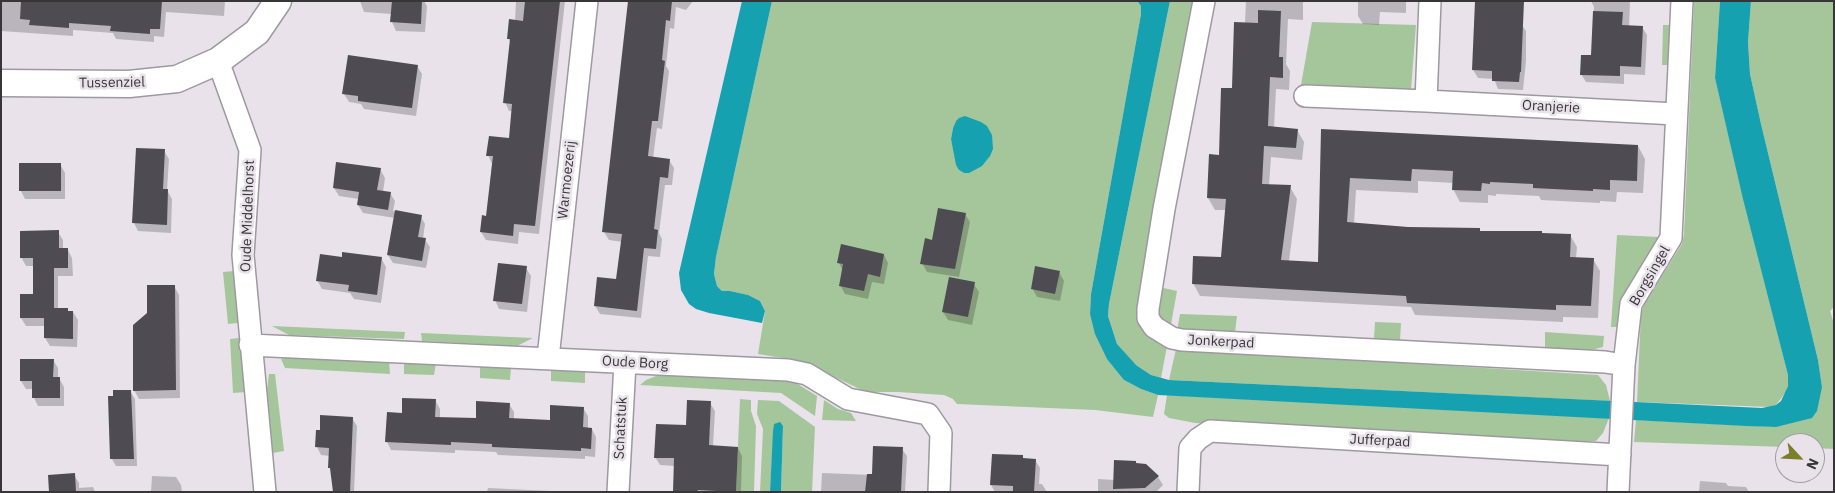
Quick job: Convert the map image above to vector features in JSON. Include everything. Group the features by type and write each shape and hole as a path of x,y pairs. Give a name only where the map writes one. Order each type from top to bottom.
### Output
{"street":[{"path":"218,61 256,32 278,1"},
{"name":"Warmoezerij","path":"548,358 587,1"},
{"name":"Jonkerpad","path":"1204,1 1164,209 1148,309 1148,318 1154,327 1172,338 1182,340 1595,361 1624,365"},
{"path":"1426,101 1430,1"},
{"name":"Borgsingel","path":"1618,492 1624,365 1631,304 1671,238 1682,1"},
{"name":"Tussenziel","path":"1,83 129,84 177,79 218,61"},
{"name":"Oude Middelhorst","path":"218,61 250,150 243,255 265,492"},
{"name":"Oranjerie","path":"1305,96 1676,114"},
{"name":"Oude Borg","path":"250,345 788,370 807,374 848,399 928,414 941,433 939,492"},
{"name":"Schatstuk","path":"618,492 625,363"},
{"name":"Jufferpad","path":"1188,492 1190,448 1198,438 1210,432 1620,455"}],"green space":[{"path":"772,1 1137,1 1141,6 1091,294 1090,314 1124,380 1158,395 1153,417 1095,410 957,404 953,399 944,395 866,392 801,361 758,354 765,311 760,301 747,295 722,291 717,286 714,274 716,257","holes":["956,121 969,173 959,170 951,139"]},
{"path":"1170,1 1195,1 1137,306 1145,332 1167,346 1161,378 1151,375 1126,356 1117,344 1108,316"},
{"path":"1694,1 1720,1 1715,78 1788,375 1788,386 1785,393 1776,405 1770,407 1637,402 1641,314 1644,305 1682,244 1684,234"},
{"path":"1751,1 1834,1 1834,307 1830,311 1834,324 1834,449 1825,449 1825,433 1775,433 1775,447 1634,442 1636,420 1776,427 1822,387 1818,360 1750,74 1748,42"},
{"path":"1312,22 1416,25 1411,90 1301,85"},
{"path":"1663,25 1670,25 1669,65 1662,65"},
{"path":"1617,235 1659,237 1622,298 1617,327 1611,327"},
{"path":"235,271 238,323 228,324 223,272"},
{"path":"1159,287 1177,291 1170,330 1157,315"},
{"path":"1180,314 1237,316 1235,332 1177,331"},
{"path":"1375,322 1401,323 1400,341 1374,339"},
{"path":"272,326 405,332 404,339 289,335"},
{"path":"1545,332 1604,336 1603,347 1583,352 1545,349"},
{"path":"421,333 533,338 517,346 422,341"},
{"path":"239,338 246,392 233,393 230,339"},
{"path":"1176,349 1598,375 1606,385 1610,401 1169,380"},
{"path":"287,357 389,361 390,374 285,368 281,359"},
{"path":"404,362 436,363 434,375 404,374"},
{"path":"480,365 511,367 510,380 480,378"},
{"path":"551,368 585,370 585,383 551,381"},
{"path":"269,374 275,374 284,451 273,453 267,390"},
{"path":"661,374 781,380 796,383 817,396 815,416 781,393 640,385 646,380"},
{"path":"1167,395 1609,418 1603,433 1596,441 1578,442 1195,423 1169,418 1164,414"},
{"path":"740,399 751,400 751,411 756,426 754,492 736,492"},
{"path":"758,400 779,401 815,427 812,492 781,492 783,426 774,424 770,492 760,492 763,429 757,414"},
{"path":"824,400 838,409 851,413 856,421 822,420"}],"water":[{"path":"742,1 772,1 716,257 714,274 717,286 722,291 748,295 760,301 765,311 762,323 696,309 689,304 681,290 679,273"},
{"path":"1137,1 1170,1 1108,316 1117,344 1136,365 1151,375 1169,380 1762,408 1776,405 1781,401 1788,386 1788,375 1743,199 1715,78 1720,1 1751,1 1748,42 1750,74 1818,360 1822,387 1817,411 1812,418 1776,427 1746,426 1158,395 1124,380 1107,359 1095,334 1090,314 1091,294 1141,14 1141,6"},
{"path":"965,116 987,126 992,135 993,149 982,166 969,173 959,170 956,165 951,139 956,121"},
{"path":"780,422 783,426 781,492 770,492 774,424"}],"building":[{"path":"21,1 162,1 160,29 150,29 150,34 110,31 111,26 69,23 69,28 29,25 30,20 20,19"},
{"path":"392,1 422,1 421,24 390,22"},
{"path":"525,1 560,1 535,226 514,224 513,236 480,232 482,215 486,216 493,156 486,156 489,136 509,138 512,104 503,103 510,39 507,39 509,19 523,21"},
{"path":"628,1 672,1 670,21 666,20 662,60 665,61 658,121 652,121 648,156 670,159 668,178 660,177 654,229 658,230 656,249 644,248 637,311 594,306 597,277 616,279 622,234 602,232"},
{"path":"1475,1 1524,1 1519,82 1492,81 1492,71 1472,70"},
{"path":"1258,10 1281,11 1279,57 1283,57 1283,78 1270,77 1268,126 1298,129 1296,148 1264,146 1262,184 1291,185 1281,260 1318,262 1321,129 1638,145 1637,181 1610,180 1610,190 1533,188 1533,184 1490,182 1490,184 1482,183 1481,191 1452,190 1453,171 1412,169 1411,181 1350,178 1347,222 1408,227 1480,228 1480,231 1542,231 1542,233 1571,234 1570,257 1594,258 1591,306 1556,305 1556,310 1407,303 1406,296 1192,284 1193,256 1221,257 1226,199 1207,198 1209,154 1219,155 1221,88 1232,88 1234,22 1258,23"},
{"path":"1593,11 1623,12 1622,25 1643,26 1641,67 1620,66 1620,76 1580,75 1581,55 1591,55"},
{"path":"348,55 418,65 412,108 358,101 358,96 342,94"},
{"path":"136,148 165,149 163,189 168,189 167,225 132,223"},
{"path":"336,162 381,168 377,190 391,192 388,210 357,205 359,192 333,188"},
{"path":"19,163 61,163 61,191 19,191"},
{"path":"938,208 966,213 955,269 920,264 925,238 932,240"},
{"path":"395,210 422,215 418,237 426,238 422,261 387,255"},
{"path":"59,230 59,248 68,248 68,268 54,268 54,308 68,308 68,311 73,311 73,339 44,338 44,318 20,318 20,294 33,294 33,258 20,258 20,231"},
{"path":"841,244 884,254 880,277 868,274 864,291 839,286 843,264 837,263"},
{"path":"342,252 382,257 377,295 348,291 349,285 316,281 320,254 342,257"},
{"path":"498,263 527,266 522,304 493,301"},
{"path":"1035,266 1060,271 1055,294 1031,289"},
{"path":"949,277 975,282 968,317 942,312"},
{"path":"147,285 175,285 176,390 133,391 133,325 147,313"},
{"path":"20,359 54,359 53,377 60,377 60,398 32,398 32,381 20,381"},
{"path":"113,390 131,390 134,459 110,459 108,396 113,396"},
{"path":"402,398 436,399 435,417 476,418 476,401 510,403 509,418 550,420 550,405 584,407 583,427 592,428 591,449 581,448 581,451 492,447 492,444 451,442 451,445 385,442 387,412 402,413"},
{"path":"687,400 711,401 709,445 738,447 736,492 698,490 697,492 673,492 674,458 654,458 656,424 686,425"},
{"path":"320,415 353,417 350,492 333,492 330,468 328,468 329,448 315,447 316,430 320,430"},
{"path":"873,446 903,447 901,492 865,492 867,474 872,474"},
{"path":"992,454 1023,455 1023,458 1036,459 1034,492 1013,492 1013,486 990,485"},
{"path":"1114,460 1136,461 1136,463 1146,464 1159,476 1145,488 1113,489"},
{"path":"75,473 76,492 49,492 48,475"}]}
